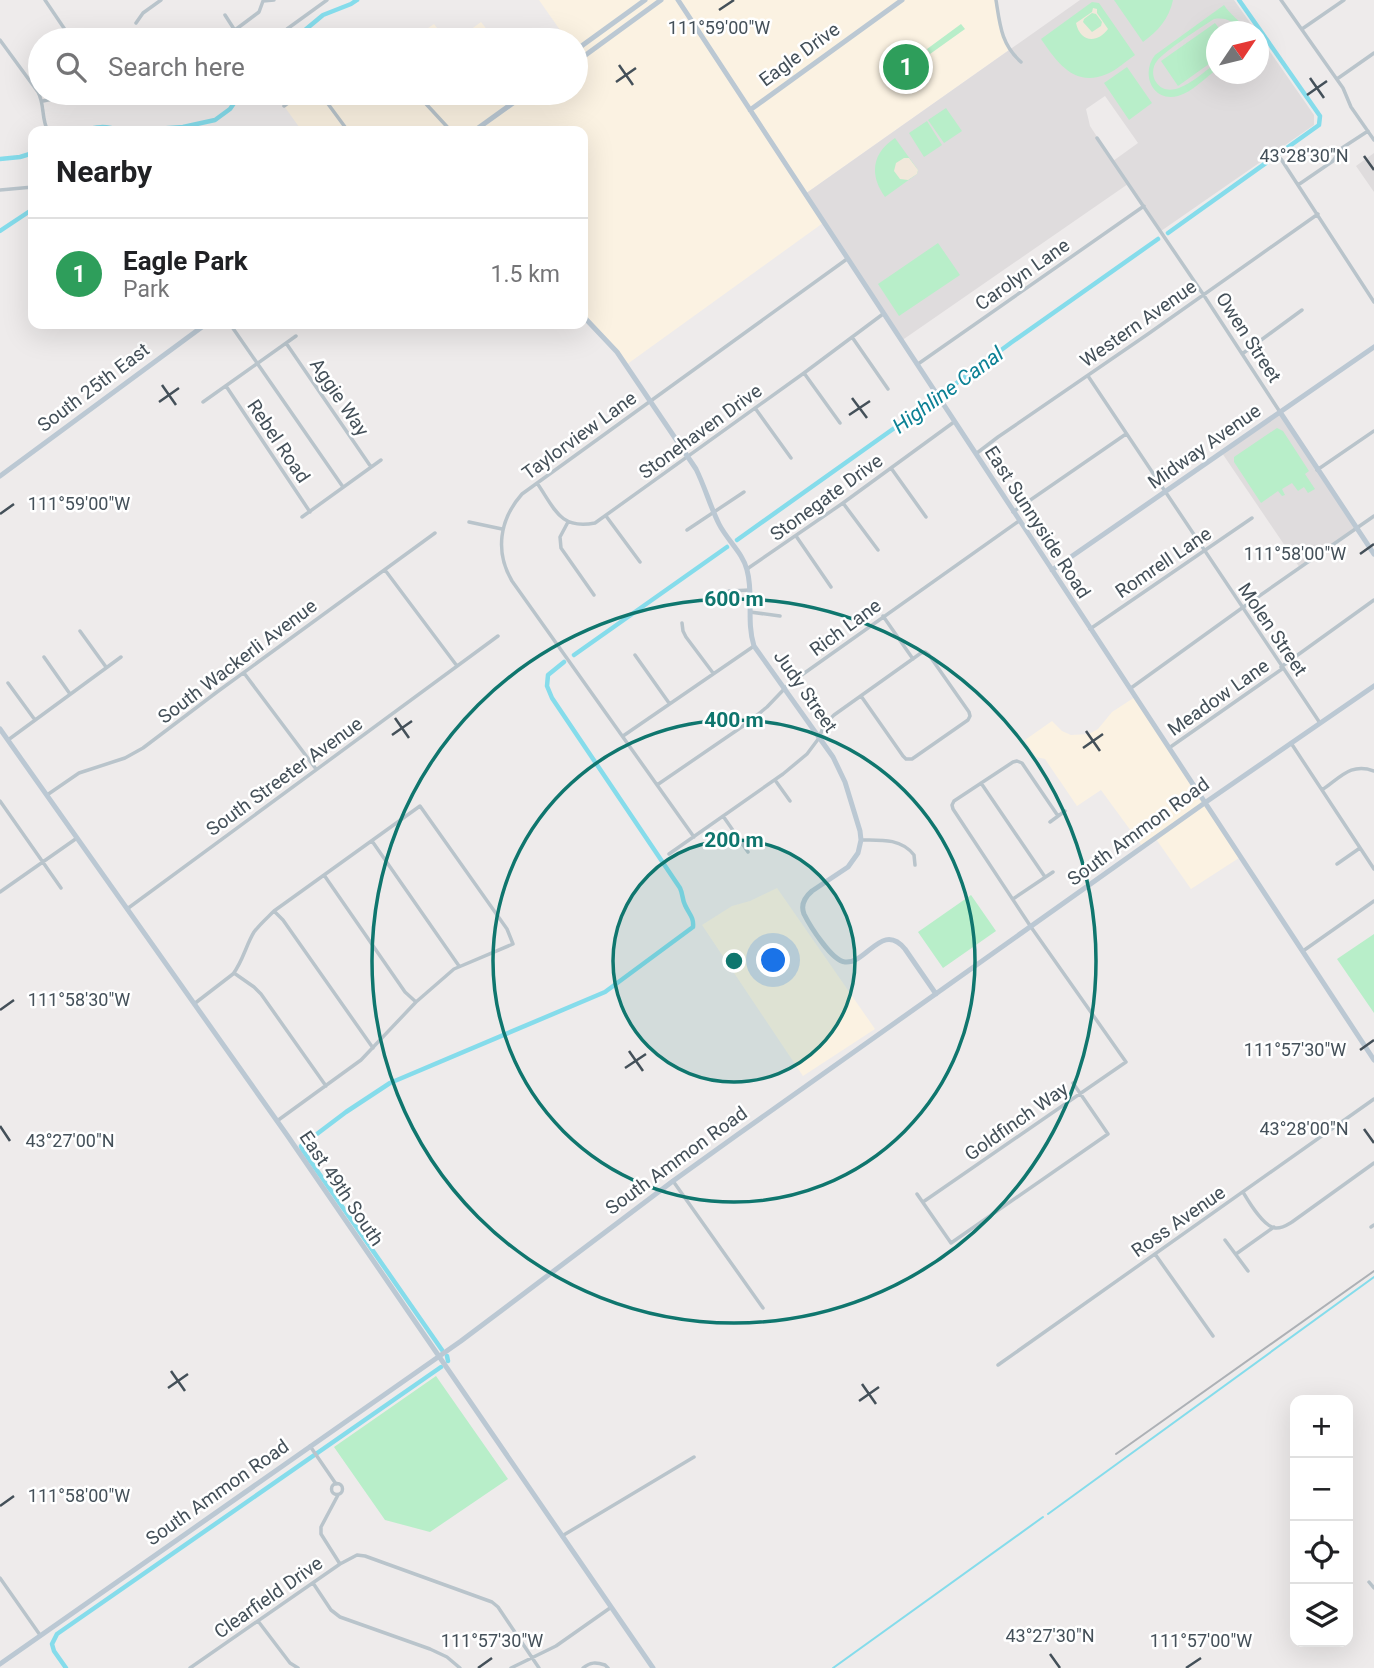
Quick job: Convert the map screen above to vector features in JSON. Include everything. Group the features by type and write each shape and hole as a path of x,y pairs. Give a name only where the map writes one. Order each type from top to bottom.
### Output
{"street":[{"path":"45,0 64,28"},
{"path":"135,23 143,13 161,0"},
{"path":"237,28 259,12 263,0 274,0"},
{"path":"288,28 327,0"},
{"path":"588,41 645,0"},
{"path":"588,53 661,0"},
{"name":"East Sunnyside Road","path":"678,0 1374,1060"},
{"name":"Eagle Drive","path":"750,110 902,0"},
{"path":"996,0 1005,44 1021,62"},
{"path":"1281,0 1337,79 1351,107 1374,139"},
{"path":"1302,29 1344,0"},
{"path":"225,15 233,28"},
{"path":"0,40 28,78"},
{"path":"1337,79 1374,53"},
{"path":"43,105 46,126"},
{"path":"329,105 344,126"},
{"path":"427,105 447,126"},
{"path":"481,126 510,105"},
{"path":"1298,185 1332,161 1342,148 1368,131"},
{"name":"Owen Street","path":"1097,138 1374,554"},
{"path":"1281,159 1374,302"},
{"path":"0,190 28,187"},
{"name":"Carolyn Lane","path":"916,365 1144,206"},
{"name":"Western Avenue","path":"975,455 1318,214"},
{"name":"Taylorview Lane","path":"502,529 507,515 522,494 847,259"},
{"path":"1242,354 1302,310"},
{"name":"Stonehaven Drive","path":"568,522 576,525 595,523 606,516 883,314"},
{"name":"Judy Street","path":"588,321 617,352 688,456 705,486 719,524 747,569 750,629 754,646 833,757 845,782 861,840"},
{"name":"South 25th East","path":"0,476 199,329"},
{"path":"233,329 343,487"},
{"path":"203,402 296,336"},
{"path":"852,337 888,388"},
{"name":"Aggie Way","path":"286,343 371,467"},
{"name":"Midway Avenue","path":"1052,570 1374,347"},
{"path":"804,373 840,423"},
{"name":"Molen Street","path":"1087,376 1320,723"},
{"name":"Rebel Road","path":"226,386 310,512"},
{"path":"755,408 791,458"},
{"name":"Stonegate Drive","path":"747,569 954,422"},
{"path":"1317,470 1374,431"},
{"path":"1013,512 1126,434"},
{"path":"302,517 381,460"},
{"path":"891,468 926,517"},
{"path":"537,483 568,522 560,537 561,548 594,595"},
{"path":"687,530 744,492"},
{"path":"843,503 878,550"},
{"path":"606,516 640,562"},
{"path":"1130,689 1374,516"},
{"name":"Romrell Lane","path":"1090,629 1252,518"},
{"name":"Rich Lane","path":"657,785 746,724 767,707 784,688 1019,521"},
{"path":"469,522 502,529 501,551 506,570 694,837"},
{"name":"South Wackerli Avenue","path":"47,794 79,773 125,758 143,748 435,533"},
{"path":"796,536 831,587"},
{"path":"385,570 457,666"},
{"path":"729,591 750,590"},
{"name":"Meadow Lane","path":"1169,748 1374,600"},
{"path":"750,612 780,616"},
{"path":"883,616 913,659"},
{"path":"682,624 686,637 713,673"},
{"path":"80,631 106,667"},
{"name":"South Streeter Avenue","path":"127,909 498,636"},
{"path":"623,736 754,646"},
{"path":"669,854 807,754 819,738 824,725 834,715 921,653 929,655 969,712 968,720 912,759 906,759 861,696"},
{"path":"635,655 669,703"},
{"path":"44,657 71,694"},
{"path":"8,740 121,657"},
{"path":"244,673 316,769"},
{"path":"8,684 35,720"},
{"name":"South Ammon Road","path":"0,1664 311,1448 673,1181 1206,802 1374,686"},
{"name":"East 49th South","path":"0,729 277,1121 653,1668"},
{"path":"1291,743 1374,869"},
{"path":"1031,927 952,805 954,801 1017,761 1022,763 1058,816"},
{"path":"1322,790 1353,769 1363,767 1374,771"},
{"path":"775,779 790,801"},
{"path":"981,783 1045,877"},
{"path":"0,800 61,888"},
{"path":"194,1004 234,973 253,934 274,911 420,806 507,929 513,944 459,966 416,1002 349,1070 277,1121"},
{"path":"1050,822 1065,811"},
{"path":"723,816 747,852"},
{"path":"0,892 77,838"},
{"path":"915,865 914,855 904,846 888,841 861,840 853,861 807,896 803,912 831,955 841,961 852,961 885,940 899,943 936,994"},
{"path":"372,841 459,966"},
{"path":"1337,864 1360,848"},
{"path":"1013,899 1053,872"},
{"path":"324,875 405,992 416,1002"},
{"path":"1303,951 1374,901"},
{"path":"274,911 373,1048"},
{"name":"Goldfinch Way","path":"923,1202 1126,1062 1031,927"},
{"path":"234,973 261,994 326,1087"},
{"path":"917,1194 951,1243 1108,1134 1073,1083"},
{"name":"Ross Avenue","path":"998,1365 1374,1099"},
{"path":"1242,1192 1265,1222 1281,1227 1292,1222 1374,1163"},
{"path":"673,1181 763,1308"},
{"path":"1236,1254 1274,1227"},
{"path":"1226,1240 1248,1271"},
{"path":"1155,1254 1213,1336"},
{"path":"311,1448 342,1489 321,1527 321,1534 340,1564"},
{"path":"562,1536 694,1457"},
{"path":"336,1484 331,1489 338,1495"},
{"name":"Clearfield Drive","path":"190,1668 357,1555 492,1602 533,1658"},
{"path":"0,1578 40,1635"},
{"path":"1369,1582 1374,1588"},
{"path":"313,1583 331,1610 340,1616 430,1649 447,1657 460,1668"},
{"path":"511,1668 556,1646 611,1607"},
{"path":"258,1621 290,1663 299,1668"},
{"path":"533,1658 539,1668"},
{"path":"583,1668 597,1662 608,1668"}],"shaded area":[{"path":"539,0 996,0 1001,30 1009,50 805,194 823,223 626,365 588,322 588,126 298,126 284,106 588,105 588,28 559,28"},
{"path":"1080,0 1234,0 1249,21 1206,21 1206,84 1269,84 1269,50 1314,115 1314,125 1161,231 1128,184 901,341 805,194","holes":["1105,96 1138,143 1113,161 1090,126 1086,109"]},
{"path":"481,22 486,28 473,28"},
{"path":"1374,153 1374,192 1356,166"},
{"path":"1280,412 1356,528 1300,568 1222,453"},
{"path":"1135,697 1242,856 1191,889 1156,839 1142,846 1101,790 1077,806 1045,759 1036,757 1025,740 1052,721 1062,731 1071,735 1089,734 1098,729 1112,712"},
{"path":"777,888 875,1029 803,1076 702,925 732,906"}],"green space":[{"path":"1114,0 1173,0 1162,24 1143,42"},
{"path":"1092,2 1099,3 1135,55 1107,74 1085,78 1060,64 1041,39"},
{"path":"1224,5 1238,21 1206,21 1206,24 1157,61 1153,74 1156,82 1162,88 1170,90 1186,84 1206,71 1206,78 1183,94 1169,97 1156,91 1149,78 1155,55"},
{"path":"961,24 965,29 930,54 927,49"},
{"path":"1206,29 1206,66 1178,86 1161,61"},
{"path":"911,46 928,69 902,89 884,65"},
{"path":"1127,67 1152,103 1129,120 1104,83"},
{"path":"946,108 962,131 944,143 928,120"},
{"path":"927,121 942,145 924,157 909,133"},
{"path":"895,138 918,170 917,174 885,197 877,181 875,165 881,150"},
{"path":"938,243 960,275 899,316 878,284"},
{"path":"1277,428 1283,431 1309,471 1305,474 1315,489 1308,493 1304,487 1298,491 1292,483 1282,489 1285,495 1282,496 1278,491 1261,503 1234,462 1234,457"},
{"path":"971,895 996,931 943,968 918,932"},
{"path":"1374,934 1374,1013 1337,959"},
{"path":"436,1376 508,1479 430,1532 385,1520 334,1447"}],"sand":[{"path":"1093,8 1097,9 1108,29 1099,37 1089,39 1081,34 1076,23 1092,12","holes":["1092,13 1102,22 1101,26 1092,32 1083,22"]},
{"path":"909,158 918,170 917,174 908,180 900,179 894,171 896,163"}],"waterway":[{"path":"307,28 323,15 357,0"},
{"name":"Highline Canal","path":"1168,233 1319,125 1320,116 1239,0"},
{"path":"188,126 215,120 233,105"},
{"path":"0,159 28,155"},
{"path":"0,231 28,212"},
{"name":"Highline Canal","path":"737,540 1158,239"},
{"path":"574,655 727,547"},
{"path":"442,1350 301,1146 390,1083 605,992 693,927 680,888 552,698 547,686 548,675 564,662"},
{"path":"1048,1514 1374,1277"},
{"path":"447,1356 448,1361"},
{"path":"66,1668 52,1644 57,1634 441,1367"},
{"path":"833,1668 1043,1517"}],"railway":[{"path":"1116,1454 1374,1271"}],"place":[{"name":"Eagle Park","path":"906,67"}]}
